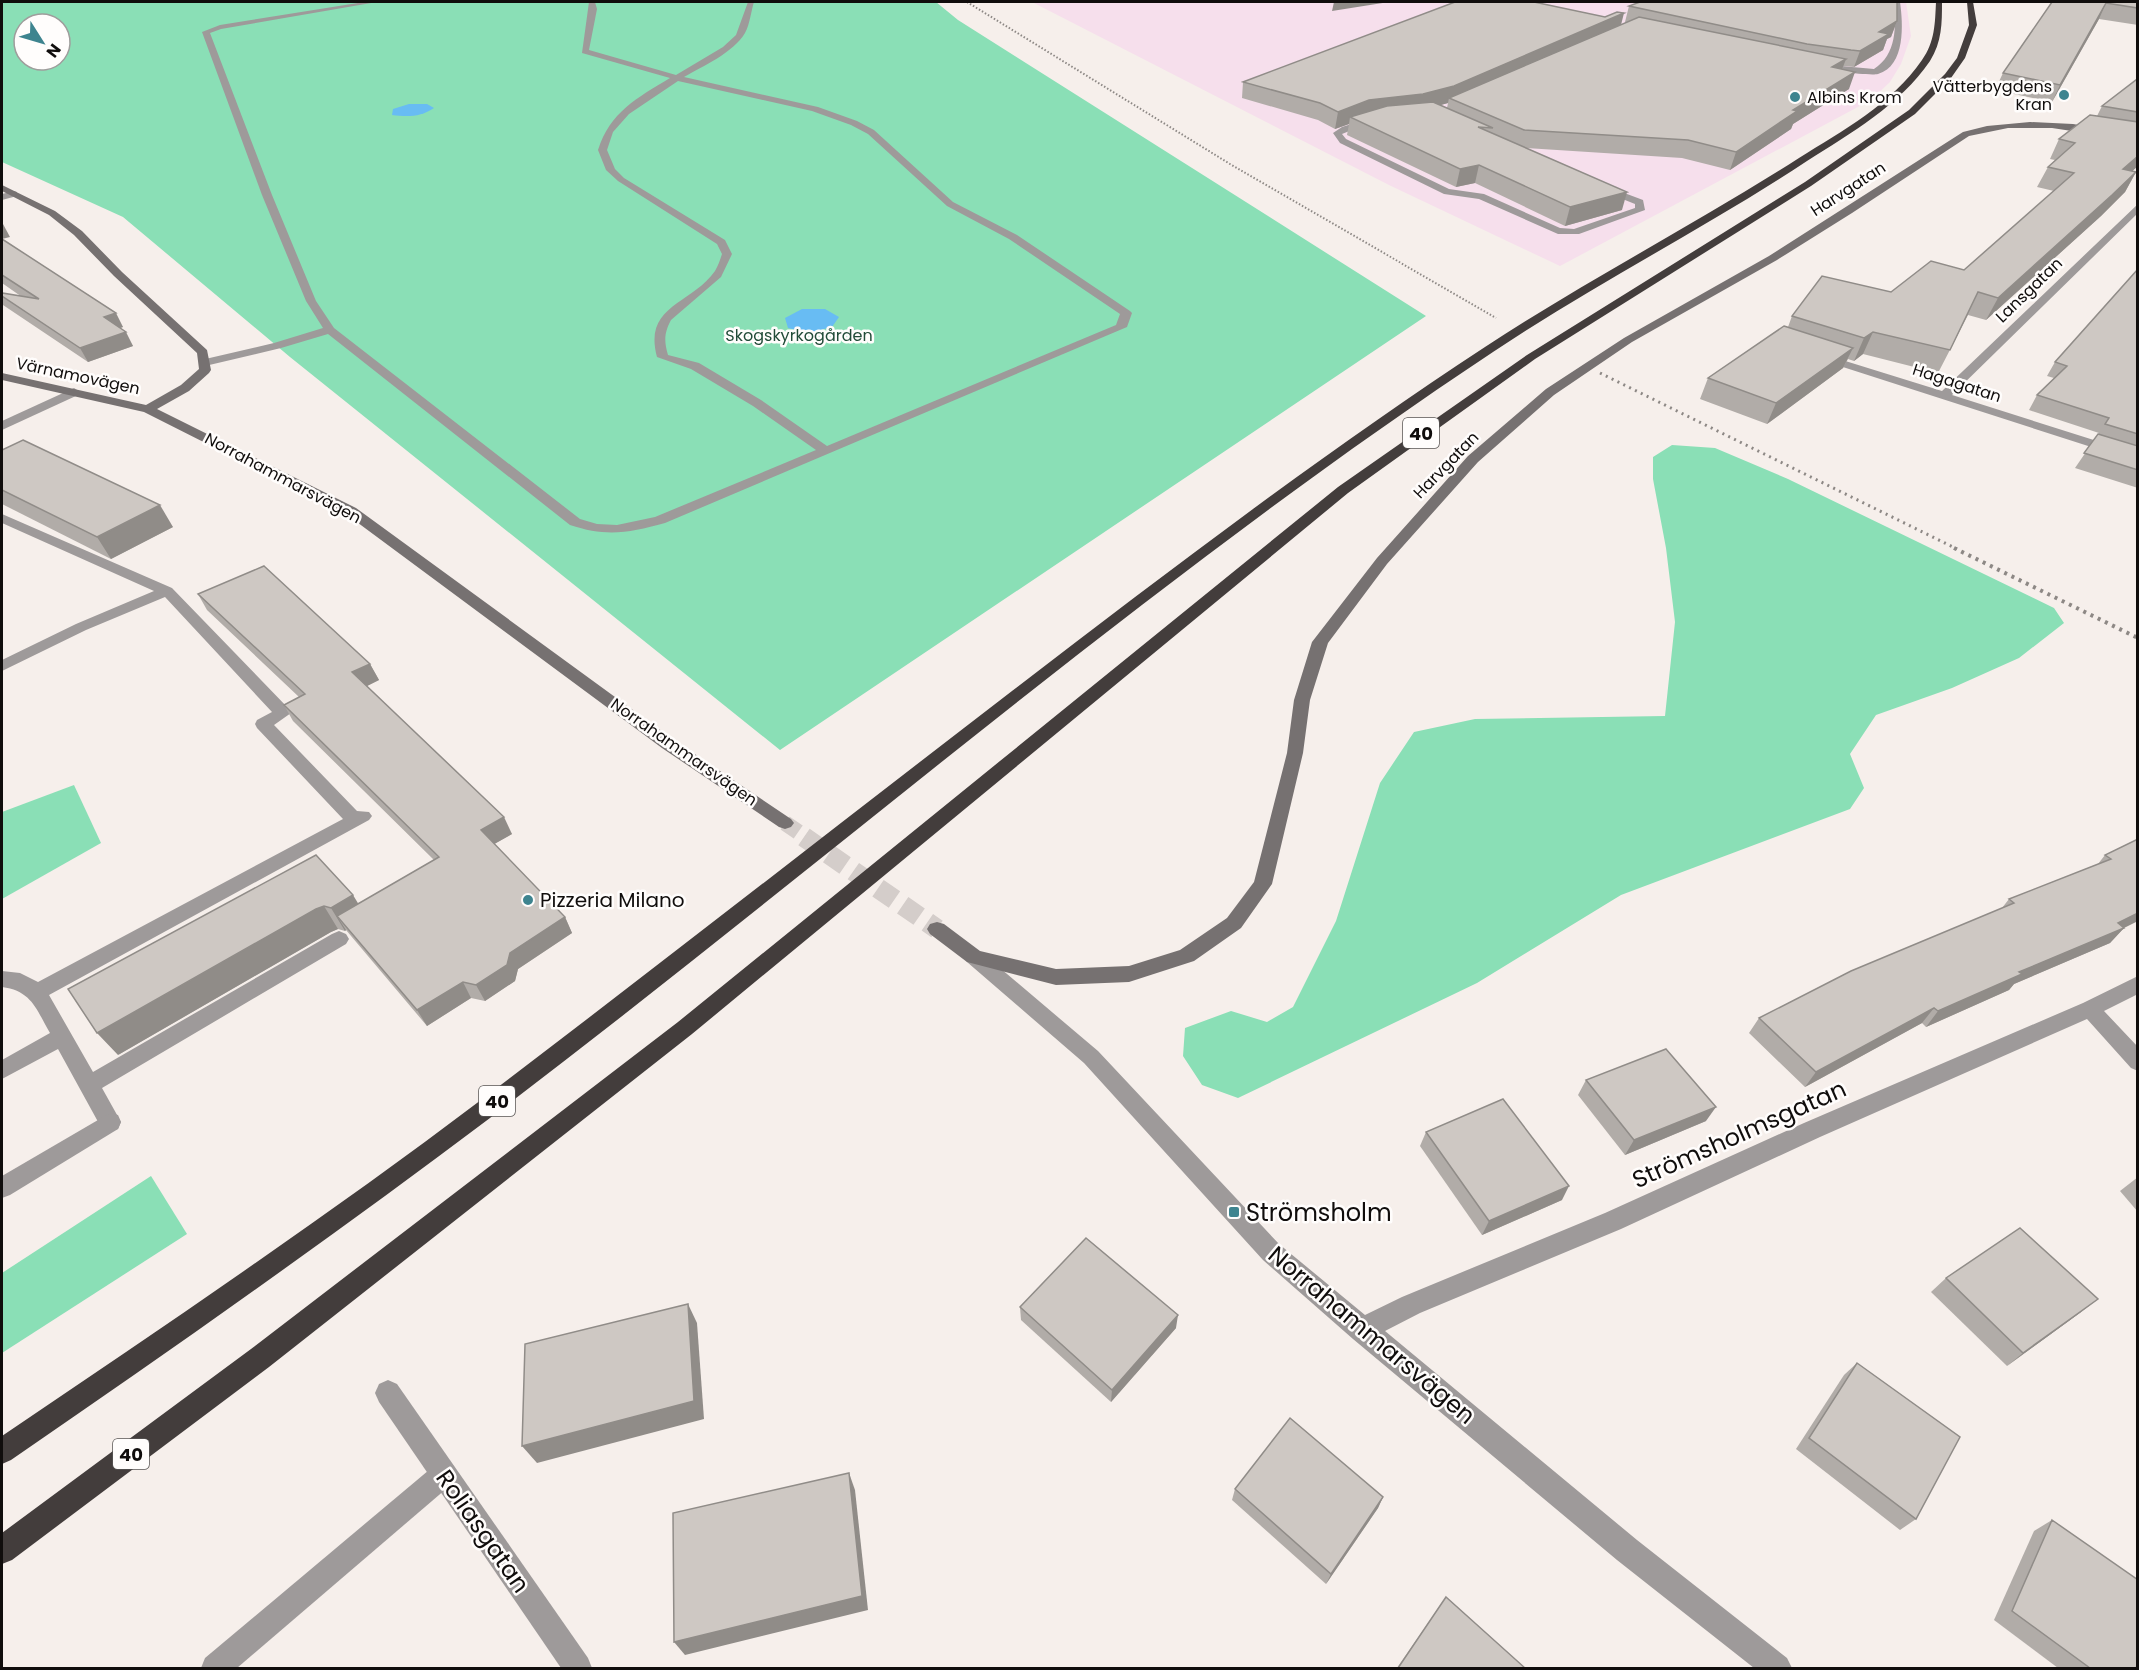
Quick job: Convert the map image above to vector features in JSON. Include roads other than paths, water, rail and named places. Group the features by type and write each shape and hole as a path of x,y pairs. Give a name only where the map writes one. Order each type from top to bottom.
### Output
{"highway":[{"name":"40","path":"2,1451 216,1305 484,1110 1208,547 1389,416 1497,344 1778,176 1868,118 1908,81 1934,46 1938,32 1939,2"},
{"name":"40","path":"2,1550 260,1358 675,1035 1343,490 1531,357 1808,184 1912,112 1948,76 1961,58 1973,25 1970,2"}],"street":[{"path":"374,2 219,27 206,32 267,195 311,301 330,330 574,522 596,530 630,528 660,520 1121,327 1126,313 1013,237 950,204 871,132 857,123 834,114 676,76 585,51 593,9 592,2"},
{"path":"751,2 739,36 676,76 628,111 610,130 602,143 602,157 611,170 629,186 721,242 727,254 717,275 694,296 675,307 659,328 657,345 663,357 695,366 757,403 826,451"},
{"path":"1814,66 1875,72 1884,68 1895,51 1900,26 1897,2"},
{"path":"1383,118 1337,133 1342,141 1448,192 1481,196 1558,231 1575,232 1640,210 1640,202 1588,182"},
{"name":"Harvgatan","path":"974,957 1056,978 1129,974 1187,956 1234,923 1263,884 1295,753 1302,700 1320,642 1382,561 1473,459 1550,392 1628,340 1849,211 1966,134 1983,129 2032,124 2089,129 2138,138"},
{"path":"2,188 52,213 78,233 118,274 203,352 206,370 184,388 148,409"},
{"path":"2,197 14,194"},
{"name":"Lansgatan","path":"1944,396 2138,207"},
{"path":"205,362 277,346 330,330"},
{"name":"Hagagatan","path":"1811,353 2138,458"},
{"name":"Värnamovägen","path":"2,377 148,409"},
{"path":"2,426 74,392"},
{"name":"Norrahammarsvägen","path":"148,409 220,443 351,511 668,744 785,823"},
{"path":"2,518 167,591 283,713 263,724 359,818 37,992"},
{"path":"2,666 81,627 167,591"},
{"name":"Norrahammarsvägen","path":"937,929 974,957 1090,1058 1271,1252 1627,1550 1777,1668"},
{"path":"89,1085 339,939"},
{"path":"2,979 20,981 37,992 110,1122 2,1188"},
{"name":"Strömsholmsgatan","path":"1362,1330 1411,1305 1613,1221 1812,1130 2090,1009 2138,984"},
{"path":"2090,1009 2138,1062"},
{"path":"2,1070 61,1037"},
{"name":"Roliasgatan","path":"388,1393 578,1668"},
{"path":"215,1668 444,1474"}],"water":[{"path":"409,104 427,104 434,108 414,116 392,115 393,109"},
{"path":"802,309 825,309 839,317 832,327 809,333 788,328 785,318"}],"tunnel":[{"path":"785,823 807,838"},
{"path":"804,837 937,929"}],"railway":[{"path":"967,2 1230,164 1496,318"},
{"path":"1600,373 1957,549"},
{"path":"1954,548 2138,638"}],"place":[{"name":"Vätterbygdens Kran","path":"2064,95"},
{"name":"Albins Krom","path":"1795,97"},
{"name":"Pizzeria Milano","path":"528,900"},
{"name":"Strömsholm","path":"1234,1212"}],"park label":[{"name":"Skogskyrkogården","path":"799,335"}]}
